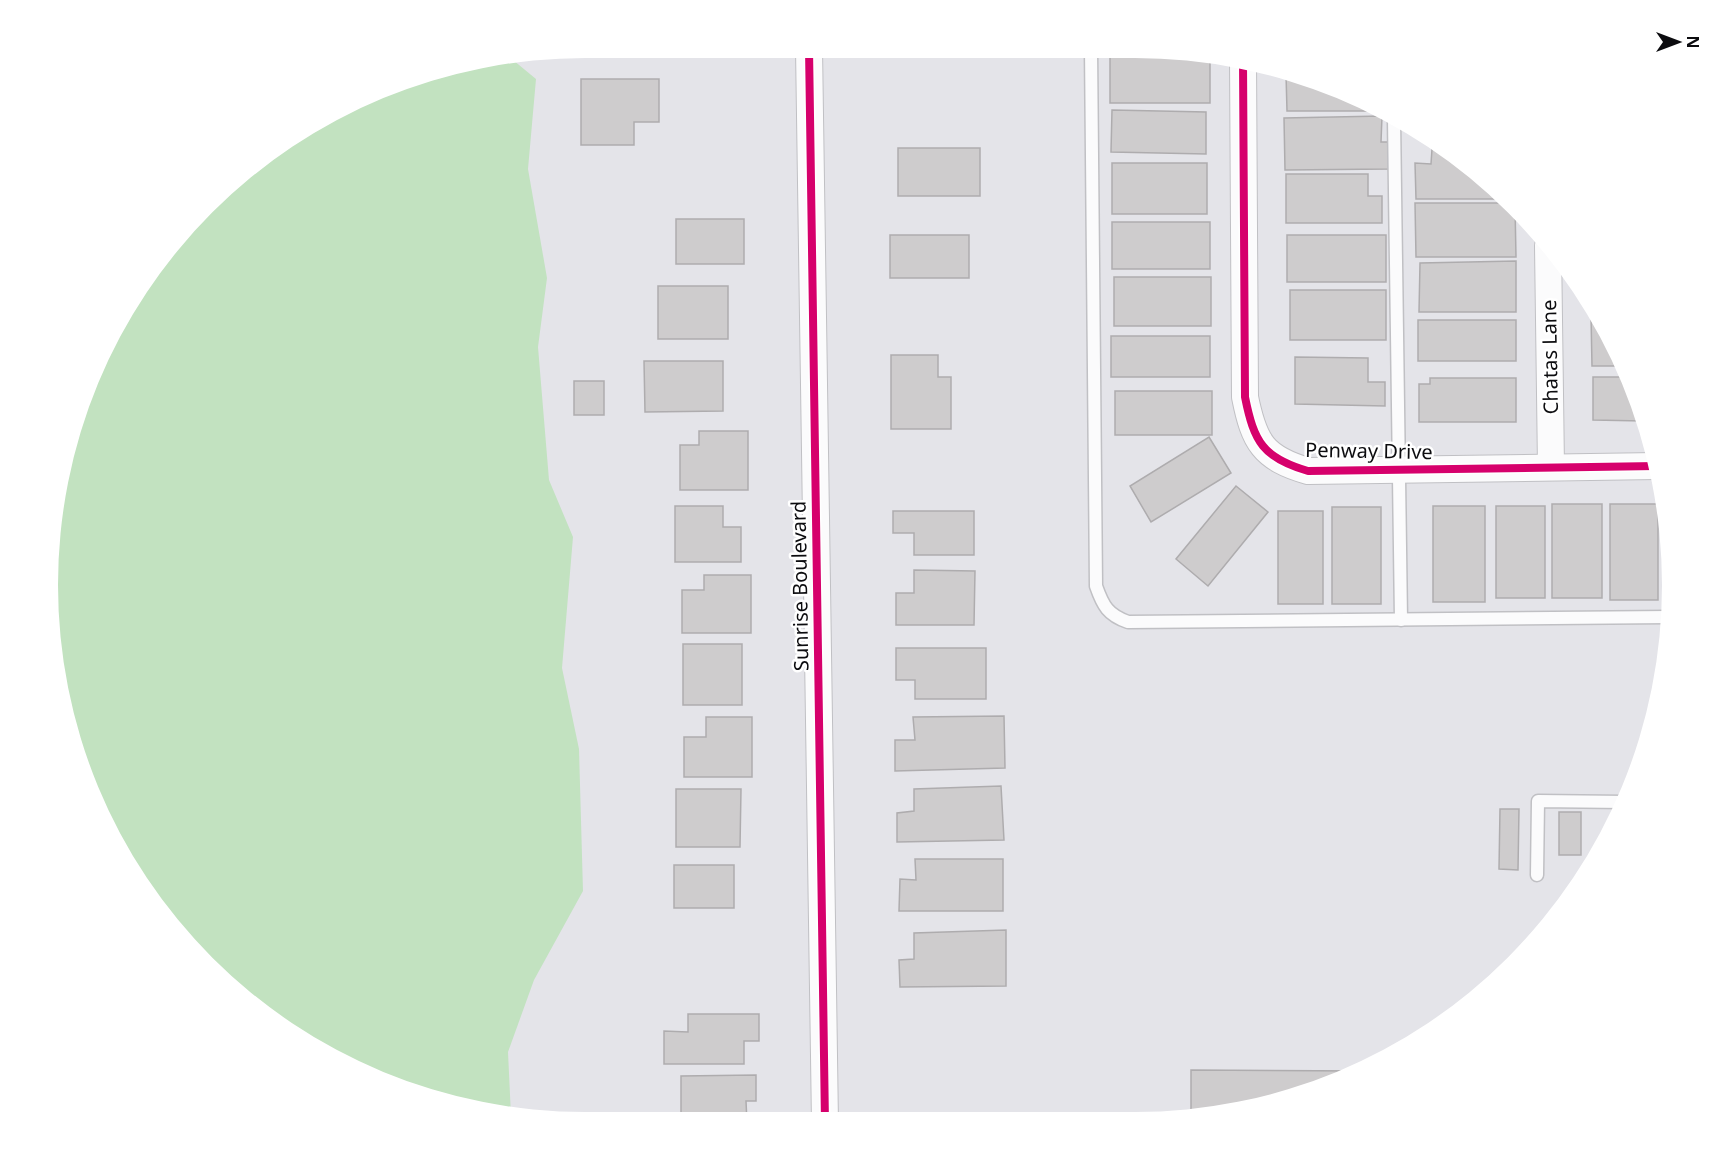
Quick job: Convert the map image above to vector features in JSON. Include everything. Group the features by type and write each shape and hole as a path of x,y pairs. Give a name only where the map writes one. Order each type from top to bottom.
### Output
{"street":[{"name":"Sunrise Boulevard","path":"808,58 825,1112"},
{"name":"Penway Drive","path":"1243,70 1245,397 1252,430 1263,448 1284,464 1308,471 1648,466"},
{"name":"Chatas Lane","path":"1548,259 1551,467"}],"lane":[{"path":"1091,58 1096,586 1103,607 1114,617 1128,622 1660,617"},
{"path":"1394,127 1401,620"},
{"path":"1537,875 1538,801 1614,802"}],"green space":[{"path":"517,63 536,79 528,169 547,278 538,347 549,480 573,537 562,668 579,749 583,891 534,980 508,1052 511,1107 449,1095 416,1085 352,1058 293,1024 238,982 213,958 189,933 147,878 113,819 99,787 76,722 69,688 63,654 58,586 63,517 76,449 86,416 113,352 129,322 167,265 189,238 238,189 293,147 322,129 352,113 416,86 449,76"}],"building":[{"path":"1110,58 1210,64 1210,103 1110,103"},
{"path":"581,79 659,79 659,122 634,122 634,145 581,145"},
{"path":"1286,81 1363,111 1287,111"},
{"path":"1112,110 1206,112 1206,154 1111,152"},
{"path":"1374,116 1382,120 1381,142 1389,142 1389,169 1285,170 1284,118"},
{"path":"898,148 980,148 980,196 898,196"},
{"path":"1432,150 1492,199 1416,199 1415,163 1431,164"},
{"path":"1112,163 1207,163 1207,214 1112,214"},
{"path":"1286,174 1368,174 1368,196 1382,196 1382,223 1286,223"},
{"path":"1415,203 1497,203 1515,222 1516,257 1416,257"},
{"path":"676,219 744,219 744,264 676,264"},
{"path":"1112,222 1210,222 1210,269 1112,269"},
{"path":"890,235 969,235 969,278 890,278"},
{"path":"1287,235 1386,235 1386,282 1287,282"},
{"path":"1516,261 1516,312 1419,312 1420,263"},
{"path":"1114,277 1211,277 1211,326 1114,326"},
{"path":"658,286 728,286 728,339 658,339"},
{"path":"1290,290 1386,290 1386,340 1290,340"},
{"path":"1418,320 1516,320 1516,361 1418,361"},
{"path":"1591,322 1613,366 1592,366"},
{"path":"1111,336 1210,336 1210,377 1111,377"},
{"path":"891,355 938,355 938,377 951,377 951,429 891,429"},
{"path":"1295,357 1368,358 1368,382 1385,382 1385,406 1295,404"},
{"path":"644,361 723,361 723,411 645,412"},
{"path":"1593,377 1618,377 1635,421 1593,420"},
{"path":"1430,378 1516,378 1516,422 1419,422 1419,384 1430,384"},
{"path":"574,381 604,381 604,415 574,415"},
{"path":"1115,391 1212,391 1212,435 1115,435"},
{"path":"699,431 748,431 748,490 680,490 680,445 699,445"},
{"path":"1209,437 1231,473 1151,522 1130,486"},
{"path":"1236,486 1268,512 1208,586 1176,559"},
{"path":"1552,504 1602,504 1602,598 1552,598"},
{"path":"1610,504 1655,504 1658,528 1658,600 1610,600"},
{"path":"675,506 723,506 723,527 741,527 741,562 675,562"},
{"path":"1433,506 1485,506 1485,602 1433,602"},
{"path":"1496,506 1545,506 1545,598 1496,598"},
{"path":"1332,507 1381,507 1381,604 1332,604"},
{"path":"893,511 974,511 974,555 914,555 914,533 893,533"},
{"path":"1278,511 1323,511 1323,604 1278,604"},
{"path":"914,570 975,571 974,625 896,625 896,593 914,593"},
{"path":"704,575 751,575 751,633 682,633 682,590 704,590"},
{"path":"683,644 742,644 742,705 683,705"},
{"path":"896,648 986,648 986,699 915,699 915,680 896,680"},
{"path":"1004,716 1005,768 895,771 895,740 915,740 913,717"},
{"path":"706,717 752,717 752,777 684,777 684,737 706,737"},
{"path":"1001,786 1004,840 897,842 897,813 914,811 914,789"},
{"path":"676,789 741,789 740,847 676,847"},
{"path":"1500,809 1519,809 1518,870 1499,869"},
{"path":"1559,812 1581,812 1581,855 1559,855"},
{"path":"915,859 1003,859 1003,911 899,911 900,879 916,880"},
{"path":"674,865 734,865 734,908 674,908"},
{"path":"1006,930 1006,986 900,987 899,960 914,959 914,933"},
{"path":"688,1014 759,1014 759,1041 744,1041 744,1064 664,1064 664,1031 688,1032"},
{"path":"1191,1070 1339,1071 1271,1095 1191,1109"},
{"path":"756,1075 756,1101 746,1101 746,1112 681,1112 681,1076"}],"cycle path":[{"path":"809,58 825,1112"},
{"path":"1243,70 1245,397 1257,437 1271,454 1308,471 1648,466"}]}
